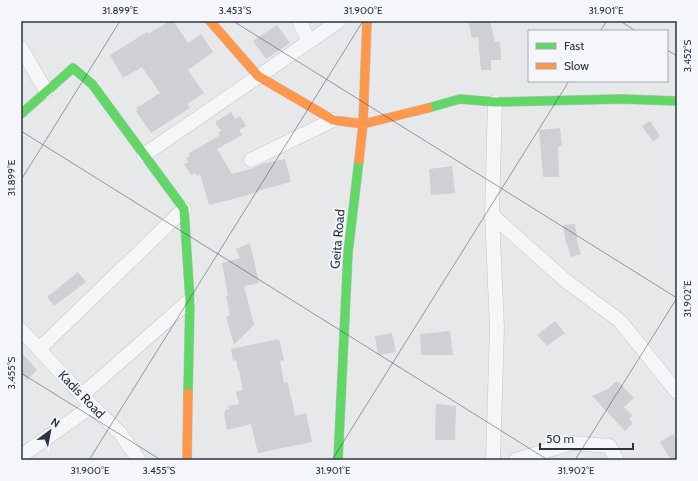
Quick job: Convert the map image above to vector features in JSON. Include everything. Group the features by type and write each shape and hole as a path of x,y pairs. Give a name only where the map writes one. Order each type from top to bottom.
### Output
{"street":[{"path":"210,21 258,76 333,120 363,124 460,99 495,102 621,99 677,100"},
{"path":"299,21 309,41"},
{"path":"144,155 339,21"},
{"name":"Geita Road","path":"338,460 348,253 363,124 367,21"},
{"path":"21,48 46,90"},
{"path":"21,114 46,90 73,68 92,84 184,209 190,300 187,460"},
{"path":"493,460 497,327 492,215 495,102"},
{"path":"251,160 333,120"},
{"path":"39,349 184,209"},
{"path":"492,215 566,281 620,321 677,392"},
{"path":"82,395 190,300"},
{"name":"Kadis Road","path":"21,330 92,406 120,433 139,460"},
{"path":"21,456 92,406"},
{"path":"516,460 572,443 609,446 617,460"}],"building":[{"path":"170,21 173,21 188,43 201,34 213,52 188,70 204,93 187,104 190,108 151,133 136,111 138,110 136,108 160,93 142,67 123,78 110,55 147,32 148,34"},
{"path":"468,21 490,21 495,42 500,42 501,60 491,60 491,70 481,70 478,37 472,38"},
{"path":"277,25 290,43 266,59 253,41"},
{"path":"231,112 235,119 240,116 246,126 239,130 242,135 217,149 232,174 254,168 262,164 285,159 291,182 209,205 200,174 197,176 195,173 191,175 184,164 188,162 186,158 190,156 188,154 220,135 218,132 221,131 215,122"},
{"path":"650,121 660,136 653,142 642,126"},
{"path":"560,128 562,146 558,147 559,177 543,177 539,130"},
{"path":"452,166 455,193 431,195 429,169"},
{"path":"575,224 581,254 571,257 566,244 563,225"},
{"path":"250,243 259,283 244,286 254,325 234,345 226,317 230,315 222,263 240,258 236,249"},
{"path":"78,272 86,282 54,306 47,297"},
{"path":"555,321 565,333 547,346 537,335"},
{"path":"450,331 453,355 421,355 420,334"},
{"path":"392,333 396,352 378,355 375,336"},
{"path":"279,339 284,360 280,361 284,383 288,382 295,416 306,413 312,442 258,453 251,424 227,430 224,413 225,410 229,409 228,406 239,404 236,392 243,390 239,370 236,360 233,361 231,349"},
{"path":"21,352 37,370 27,380 21,373"},
{"path":"615,382 619,382 634,398 624,407 632,415 629,419 633,423 625,431 592,396 608,389"},
{"path":"436,404 456,406 455,440 435,440"},
{"path":"673,434 677,440 677,460 671,460 660,442"}],"traffic: fast":[{"path":"21,114 73,68 92,84 184,209 190,300 188,393"},
{"path":"428,108 460,99 495,102 621,99 677,101"},
{"path":"338,460 348,253 359,160"}],"traffic: slow":[{"path":"210,21 258,76 333,120 363,124 428,108"},
{"path":"359,160 363,124 367,21"},
{"path":"187,460 188,393"}]}
